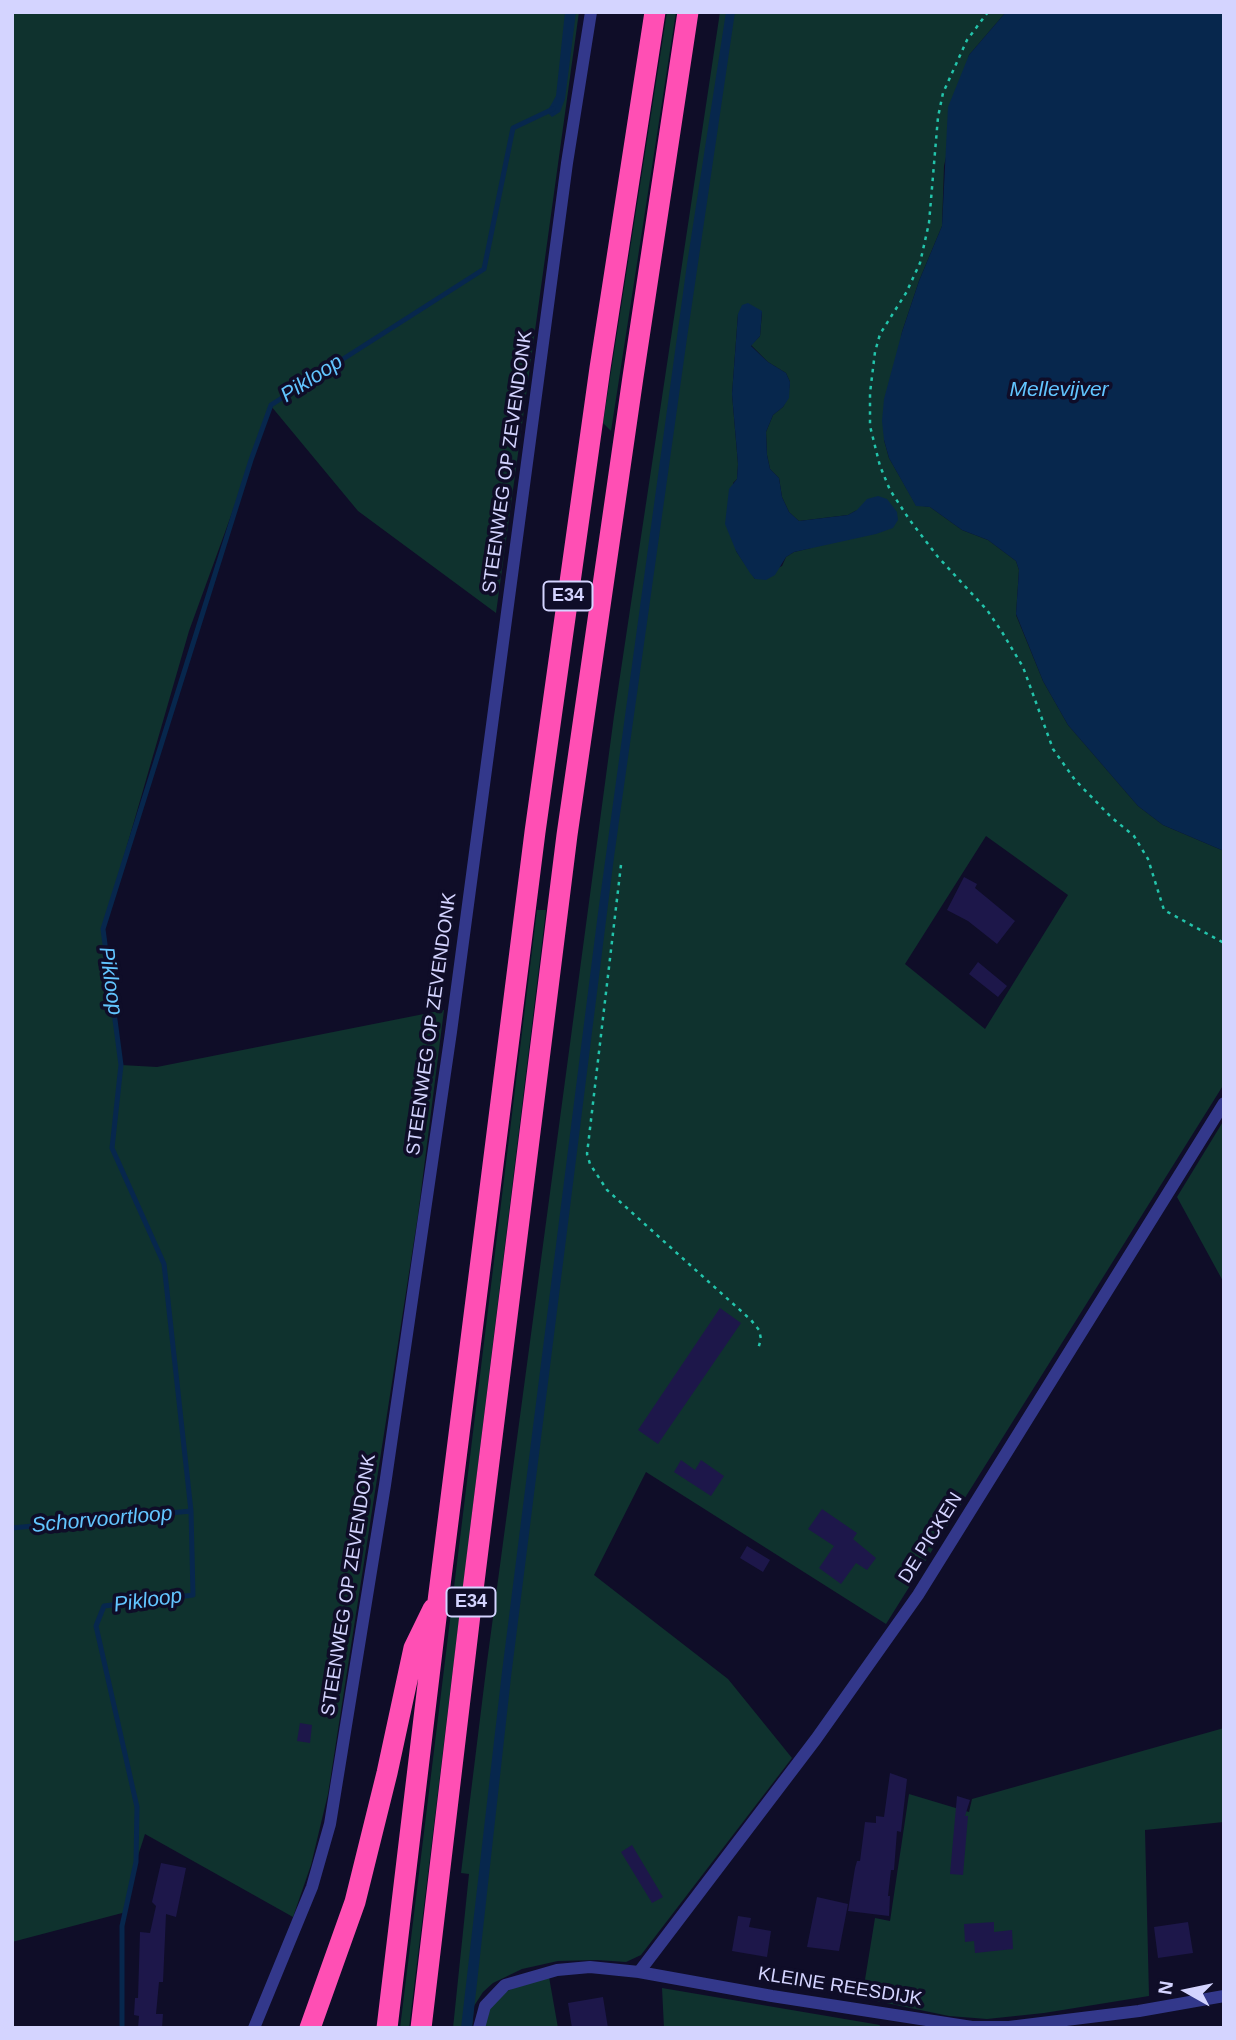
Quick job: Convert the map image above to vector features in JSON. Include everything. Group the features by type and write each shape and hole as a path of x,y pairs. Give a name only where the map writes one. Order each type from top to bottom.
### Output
{"highway":[{"name":"E34","path":"387,2028 535,832 600,368 655,12"},
{"name":"E34","path":"421,2028 568,835 688,12"},
{"path":"310,2028 355,1902 414,1648 438,1601"}],"street":[{"name":"STEENWEG OP ZEVENDONK","path":"254,2028 312,1887 331,1824 385,1485 451,1032 567,163 591,12"},
{"name":"DE PICKEN","path":"639,1972 816,1739 918,1595 1224,1103"},
{"name":"KLEINE REESDIJK","path":"479,2028 490,1998 505,1985 557,1970 590,1967 639,1972 972,2027 1009,2027 1139,2011 1224,1996"}],"path":[{"path":"988,12 967,40 943,93 937,117 929,223 920,263 906,293 880,334 874,352 870,426 880,466 909,519 938,557 987,610 1002,632 1023,667 1054,748 1075,780 1134,836 1148,859 1164,911 1224,943"},
{"path":"621,865 587,1154 590,1164 607,1190 751,1320 759,1330 761,1339 758,1349"}],"green space":[{"path":"12,12 579,12 496,613 358,511 271,406 189,631 103,929 121,1065 157,1067 444,1010 418,1215 328,1794 311,1865 293,1917 145,1834 136,1862 126,1912 12,1942"},
{"path":"667,12 676,12 611,431 603,423"},
{"path":"720,12 1006,12 969,55 944,166 942,226 919,281 902,332 884,440 889,458 916,505 930,507 962,530 988,540 1016,561 1019,570 1016,615 1043,681 1068,725 1138,806 1163,825 1224,851 1224,1084 886,1624 646,1472 594,1575 728,1679 792,1758 641,1955 626,1962 558,1961 522,1969 493,1983 483,1992 474,2006 472,2028 453,2028 469,1874 461,1873 614,716","holes":["762,312 760,336 751,345 768,362 786,373 790,382 788,398 783,407 773,415 766,432 770,469 779,478 782,497 789,512 799,521 848,515 857,510 811,548 794,552 786,557 782,566 755,579 736,551 733,483 737,479 738,464 732,394 738,314","986,836 1068,895 985,1029 905,964"]},
{"path":"537,910 546,910 409,2028 400,2028"},
{"path":"1224,1120 1224,1283 1177,1197"},
{"path":"1224,1728 1224,1822 1145,1830 1149,1996 987,2019 949,2016 862,1998 875,1918 890,1921 909,1794 969,1812 972,1799"},
{"path":"549,1977 558,2028 484,2028 487,2011 504,1993"},
{"path":"662,1988 880,2025 879,2028 664,2028"}],"water":[{"path":"565,12 576,12 565,99 560,112 552,117 547,112 556,96"},
{"path":"726,12 735,12 614,857 511,1677 472,2028 461,2028 502,1672 598,913 687,264"},
{"name":"Mellevijver","path":"1006,12 1224,12 1224,851 1163,825 1138,806 1068,725 1043,681 1016,614 1019,570 1016,561 988,540 962,530 930,507 916,506 889,458 884,440 884,399 902,332 919,281 942,226 948,107 969,55"},
{"path":"748,303 762,311 760,336 751,346 768,362 786,373 790,382 789,398 773,415 766,432 770,469 779,478 782,497 789,512 799,521 848,515 867,499 878,496 887,499 897,512 898,520 893,528 876,534 794,552 786,557 775,575 766,580 755,579 750,573 736,551 725,524 729,489 737,479 738,464 732,394 738,314 742,305"}],"building":[{"path":"964,877 977,884 975,888 1015,921 997,944 968,921 947,910"},
{"path":"978,962 1007,986 998,997 969,974"},
{"path":"720,1308 741,1323 658,1444 638,1430"},
{"path":"681,1460 695,1470 701,1460 724,1476 711,1496 674,1472"},
{"path":"822,1509 857,1533 853,1539 876,1558 867,1570 856,1563 841,1584 819,1568 834,1546 808,1529"},
{"path":"747,1546 770,1560 763,1572 740,1558"},
{"path":"300,1723 312,1725 310,1743 297,1741"},
{"path":"890,1773 907,1779 901,1832 897,1831 894,1870 891,1870 889,1916 848,1911 855,1868 857,1861 860,1861 865,1822 876,1823 876,1816 884,1817"},
{"path":"957,1796 970,1800 965,1816 968,1816 963,1875 950,1874"},
{"path":"632,1845 663,1897 652,1903 621,1852"},
{"path":"161,1863 186,1868 176,1917 166,1914 163,1982 159,1982 156,2014 163,2014 162,2028 138,2028 139,2016 134,2015 135,1998 138,1998 140,1932 150,1933 156,1906 152,1902"},
{"path":"817,1897 848,1904 839,1951 807,1947"},
{"path":"738,1916 751,1918 749,1927 771,1931 767,1957 732,1951"},
{"path":"994,1922 994,1932 1012,1930 1013,1949 975,1953 974,1941 965,1942 964,1924"},
{"path":"1188,1922 1193,1953 1158,1958 1154,1927"},
{"path":"603,1997 608,2028 572,2028 568,2003"}],"waterway":[{"name":"Pikloop","path":"122,2028 122,1926 136,1862 137,1807 96,1626 104,1606 193,1595 191,1511 164,1264 112,1148 121,1065 103,929 251,460 271,405 484,269 513,128 553,109"},
{"name":"Schorvoortloop","path":"12,1528 191,1511"}]}
